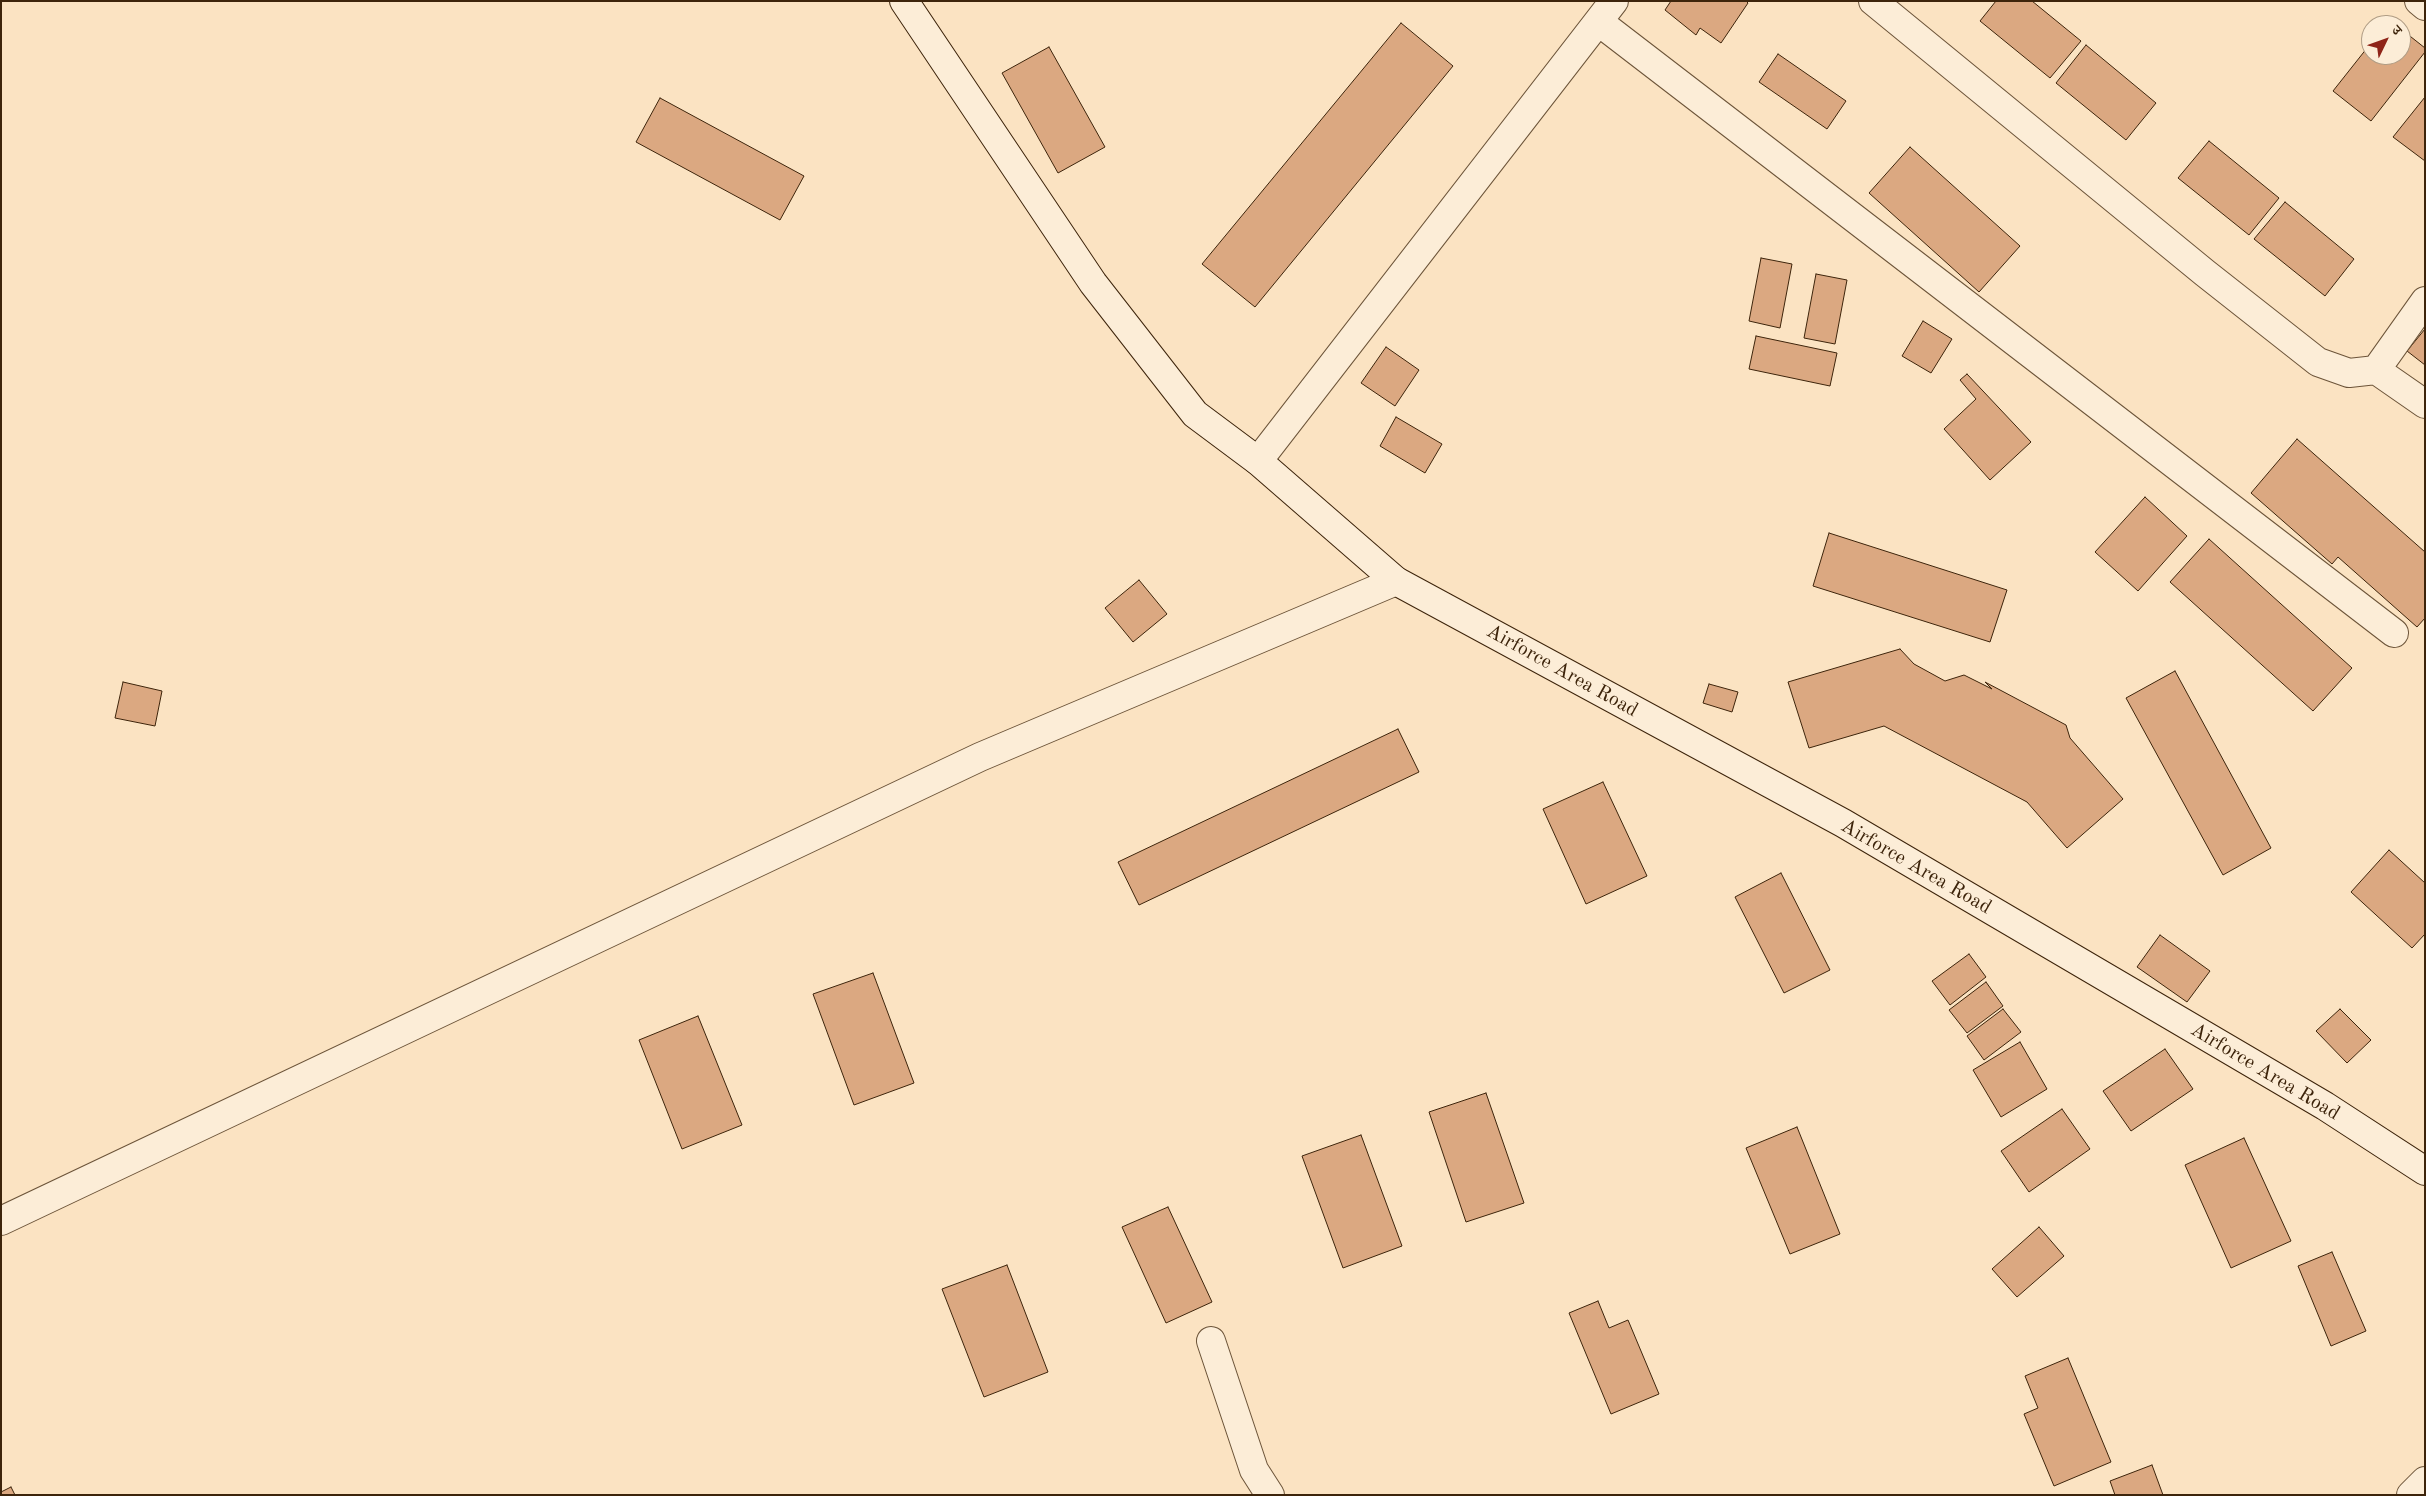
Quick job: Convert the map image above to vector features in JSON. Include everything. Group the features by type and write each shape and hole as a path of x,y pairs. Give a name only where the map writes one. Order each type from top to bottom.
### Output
{"street":[{"name":"Airforce Area Road","path":"904,1 1093,283 1195,414 1258,460 1396,581 1843,824 2325,1106 2425,1171"},
{"path":"1873,1 2205,273 2318,362 2349,373 2376,370 2425,404"},
{"path":"2419,1 2425,6"},
{"path":"1258,460 1607,12 2394,633"},
{"path":"2376,370 2425,301"},
{"path":"1,1221 980,757 1396,581"},
{"path":"1211,1341 1254,1470 1270,1495"},
{"path":"2411,1495 2425,1481"}],"building":[{"path":"1671,1 1746,1 1748,3 1721,43 1700,28 1696,35 1665,10"},
{"path":"1996,1 2032,1 2081,41 2050,78 1980,21"},
{"path":"1401,23 1453,66 1255,307 1202,264"},
{"path":"2411,37 2425,48 2425,52 2371,121 2333,91 2361,56 2361,65 2411,65"},
{"path":"2086,45 2156,103 2126,140 2056,83"},
{"path":"1049,47 1105,147 1058,173 1002,73"},
{"path":"1778,54 1846,101 1827,129 1759,82"},
{"path":"2425,97 2425,161 2393,137"},
{"path":"660,98 804,176 780,220 636,142"},
{"path":"2209,141 2279,198 2249,235 2178,178"},
{"path":"1910,147 2020,246 1979,292 1869,193"},
{"path":"2285,202 2354,259 2325,296 2254,239"},
{"path":"1761,258 1792,264 1780,328 1749,321"},
{"path":"1816,274 1847,280 1835,344 1804,338"},
{"path":"1923,321 1952,339 1931,373 1902,356"},
{"path":"2425,329 2425,365 2407,351"},
{"path":"1756,336 1837,353 1830,386 1749,369"},
{"path":"1386,347 1419,370 1395,406 1361,383"},
{"path":"1967,374 2031,442 1990,480 1944,429 1976,399 1960,380"},
{"path":"1396,417 1442,444 1425,473 1380,446"},
{"path":"2297,439 2425,552 2425,618 2417,627 2338,557 2332,564 2251,493"},
{"path":"2145,497 2187,536 2138,591 2095,552"},
{"path":"1829,533 2007,590 1990,642 1813,586"},
{"path":"2209,539 2352,668 2313,711 2170,582"},
{"path":"1139,580 1167,614 1133,642 1105,608"},
{"path":"1900,649 1914,664 1945,681 1964,675 1992,689 1985,682 2066,725 2070,738 2123,799 2067,848 2027,802 1884,726 1809,748 1788,682"},
{"path":"2175,671 2271,848 2223,875 2126,698"},
{"path":"123,682 162,691 155,726 115,718"},
{"path":"1709,684 1738,692 1732,712 1703,703"},
{"path":"1398,729 1419,772 1139,905 1118,862"},
{"path":"1603,782 1647,876 1586,904 1543,809"},
{"path":"2389,850 2425,883 2425,934 2412,948 2351,892"},
{"path":"1781,873 1830,970 1784,993 1735,897"},
{"path":"2160,935 2210,971 2187,1002 2137,967"},
{"path":"1969,954 1986,977 1950,1005 1932,981"},
{"path":"873,973 914,1083 854,1105 813,994"},
{"path":"1986,982 2003,1006 1967,1033 1949,1010"},
{"path":"2003,1009 2021,1032 1984,1060 1967,1036"},
{"path":"2340,1009 2371,1040 2347,1063 2316,1031"},
{"path":"698,1016 742,1125 682,1149 639,1040"},
{"path":"2020,1042 2047,1089 2001,1117 1973,1070"},
{"path":"2165,1049 2193,1089 2131,1131 2103,1091"},
{"path":"1486,1093 1524,1203 1466,1222 1429,1112"},
{"path":"2062,1109 2090,1149 2029,1192 2001,1151"},
{"path":"1797,1127 1840,1234 1790,1254 1746,1148"},
{"path":"1361,1135 1402,1246 1343,1268 1302,1156"},
{"path":"2244,1138 2291,1241 2231,1268 2185,1165"},
{"path":"1168,1207 1212,1302 1166,1323 1122,1227"},
{"path":"2039,1227 2064,1256 2017,1297 1992,1269"},
{"path":"2332,1252 2366,1331 2331,1346 2298,1266"},
{"path":"1007,1265 1048,1372 984,1397 942,1289"},
{"path":"1598,1301 1609,1328 1628,1320 1659,1394 1611,1414 1569,1313"},
{"path":"2068,1358 2111,1462 2054,1486 2024,1414 2038,1408 2025,1376"},
{"path":"2152,1465 2163,1495 2115,1495 2110,1481"},
{"path":"11,1487 15,1495 1,1495 1,1492"}]}
